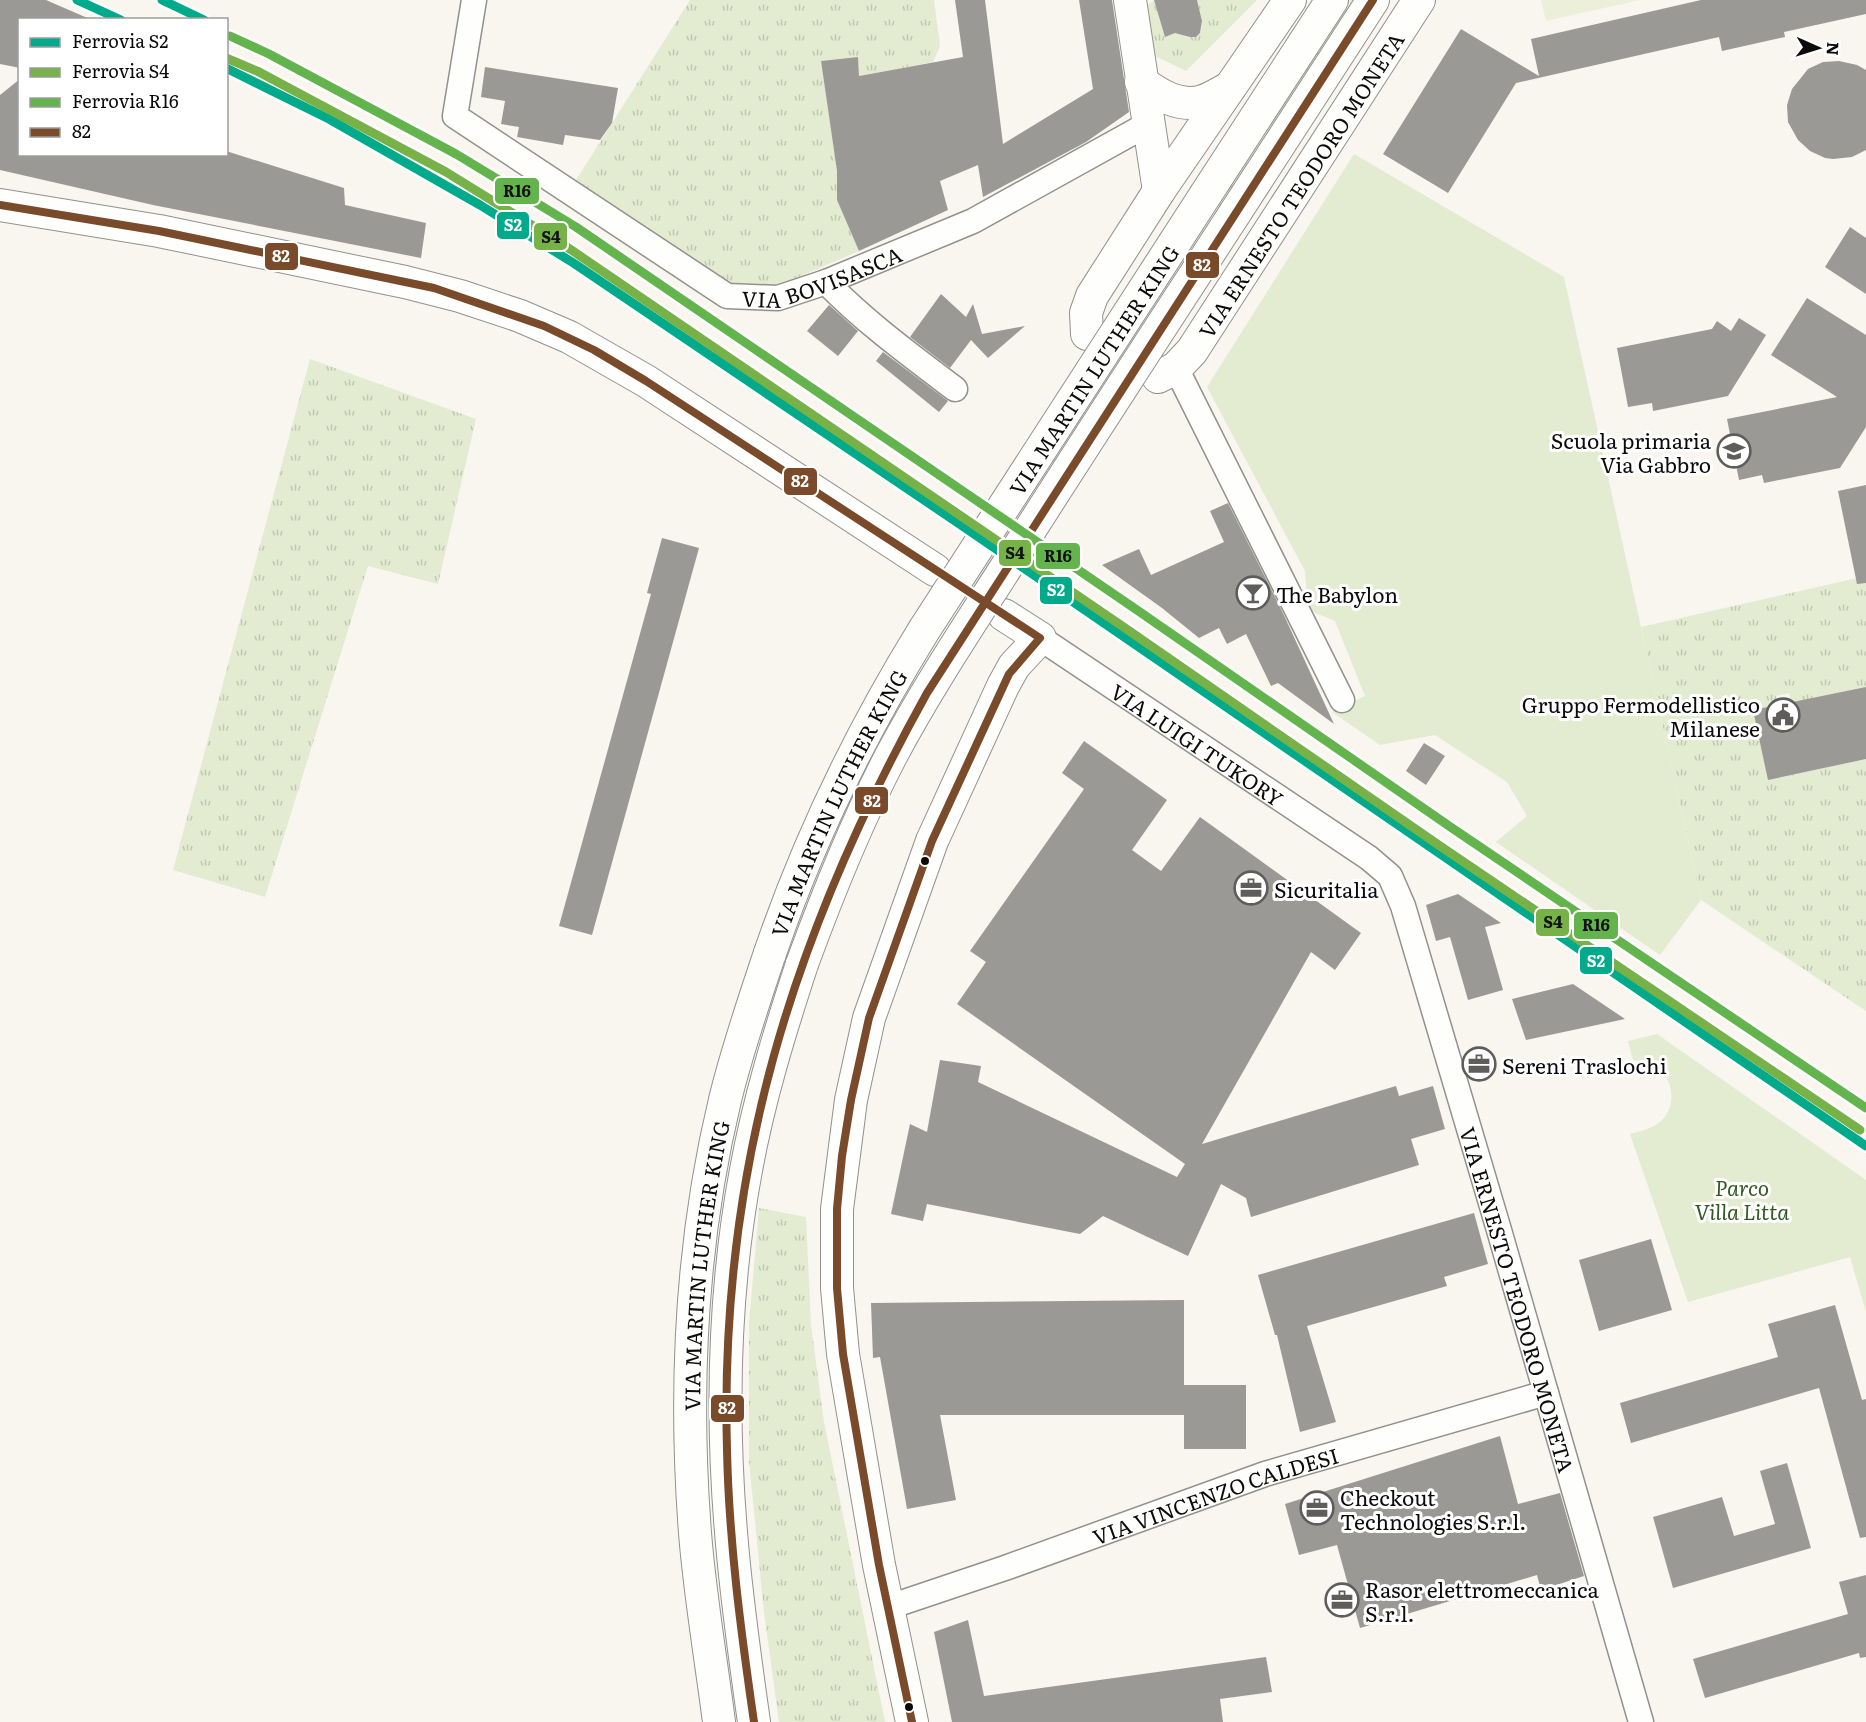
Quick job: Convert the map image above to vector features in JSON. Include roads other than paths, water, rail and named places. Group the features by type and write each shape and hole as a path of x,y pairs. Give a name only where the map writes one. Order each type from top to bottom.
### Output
{"street":[{"name":"VIA BOVISASCA","path":"474,0 455,116 727,296 778,298 826,282 973,221 1148,124"},
{"path":"1130,0 1159,191"},
{"path":"1087,334 1086,313 1092,296 1159,191 1290,0"},
{"name":"VIA MARTIN LUTHER KING","path":"719,1722 703,1602 694,1508 691,1393 694,1313 705,1210 718,1131 735,1062 770,953 821,823 852,757 892,684 924,630 1332,0"},
{"name":"VIA MARTIN LUTHER KING","path":"754,1722 737,1591 728,1490 726,1391 731,1287 742,1195 755,1126 772,1060 825,900 887,764 916,711 976,614 1373,0"},
{"name":"VIA ERNESTO TEODORO MONETA","path":"1342,700 1167,372 1192,351 1419,0"},
{"path":"1141,82 1165,98 1182,102 1202,101 1229,88"},
{"path":"1,205 159,231 434,288 490,306 569,337 629,371 935,570"},
{"path":"826,282 872,325 954,389"},
{"name":"VIA LUIGI TUKORY","path":"1004,615 1369,858 1390,876"},
{"path":"912,1722 843,1354 837,1288 837,1209 850,1100 868,1018 932,841 1010,674 1040,638"},
{"name":"VIA ERNESTO TEODORO MONETA","path":"1390,876 1403,906 1641,1722"},
{"name":"VIA VINCENZO CALDESI","path":"889,1607 1016,1564 1265,1474 1546,1393"}],"rail line":[{"name":"S2","path":"77,0 117,18"},
{"name":"S2","path":"162,0 200,18"},
{"name":"R16","path":"230,36 269,54 456,154 576,227 1452,828 1866,1108"},
{"name":"S4","path":"228,59 259,72 446,172 564,245 1440,846 1860,1130"},
{"name":"S2","path":"228,69 329,119 480,205 575,264 961,525 1866,1146"}],"place":[{"name":"Scuola primaria Via Gabbro","path":"1734,451"},
{"name":"The Babylon","path":"1253,593"},
{"name":"Gruppo Fermodellistico Milanese","path":"1783,715"},
{"name":"Sicuritalia","path":"1251,888"},
{"name":"Sereni Traslochi","path":"1479,1064"},
{"name":"Checkout Technologies S.r.l.","path":"1317,1508"},
{"name":"Rasor elettromeccanica S.r.l.","path":"1342,1600"}],"park label":[{"name":"Parco Villa Litta","path":"1742,1198"}]}
